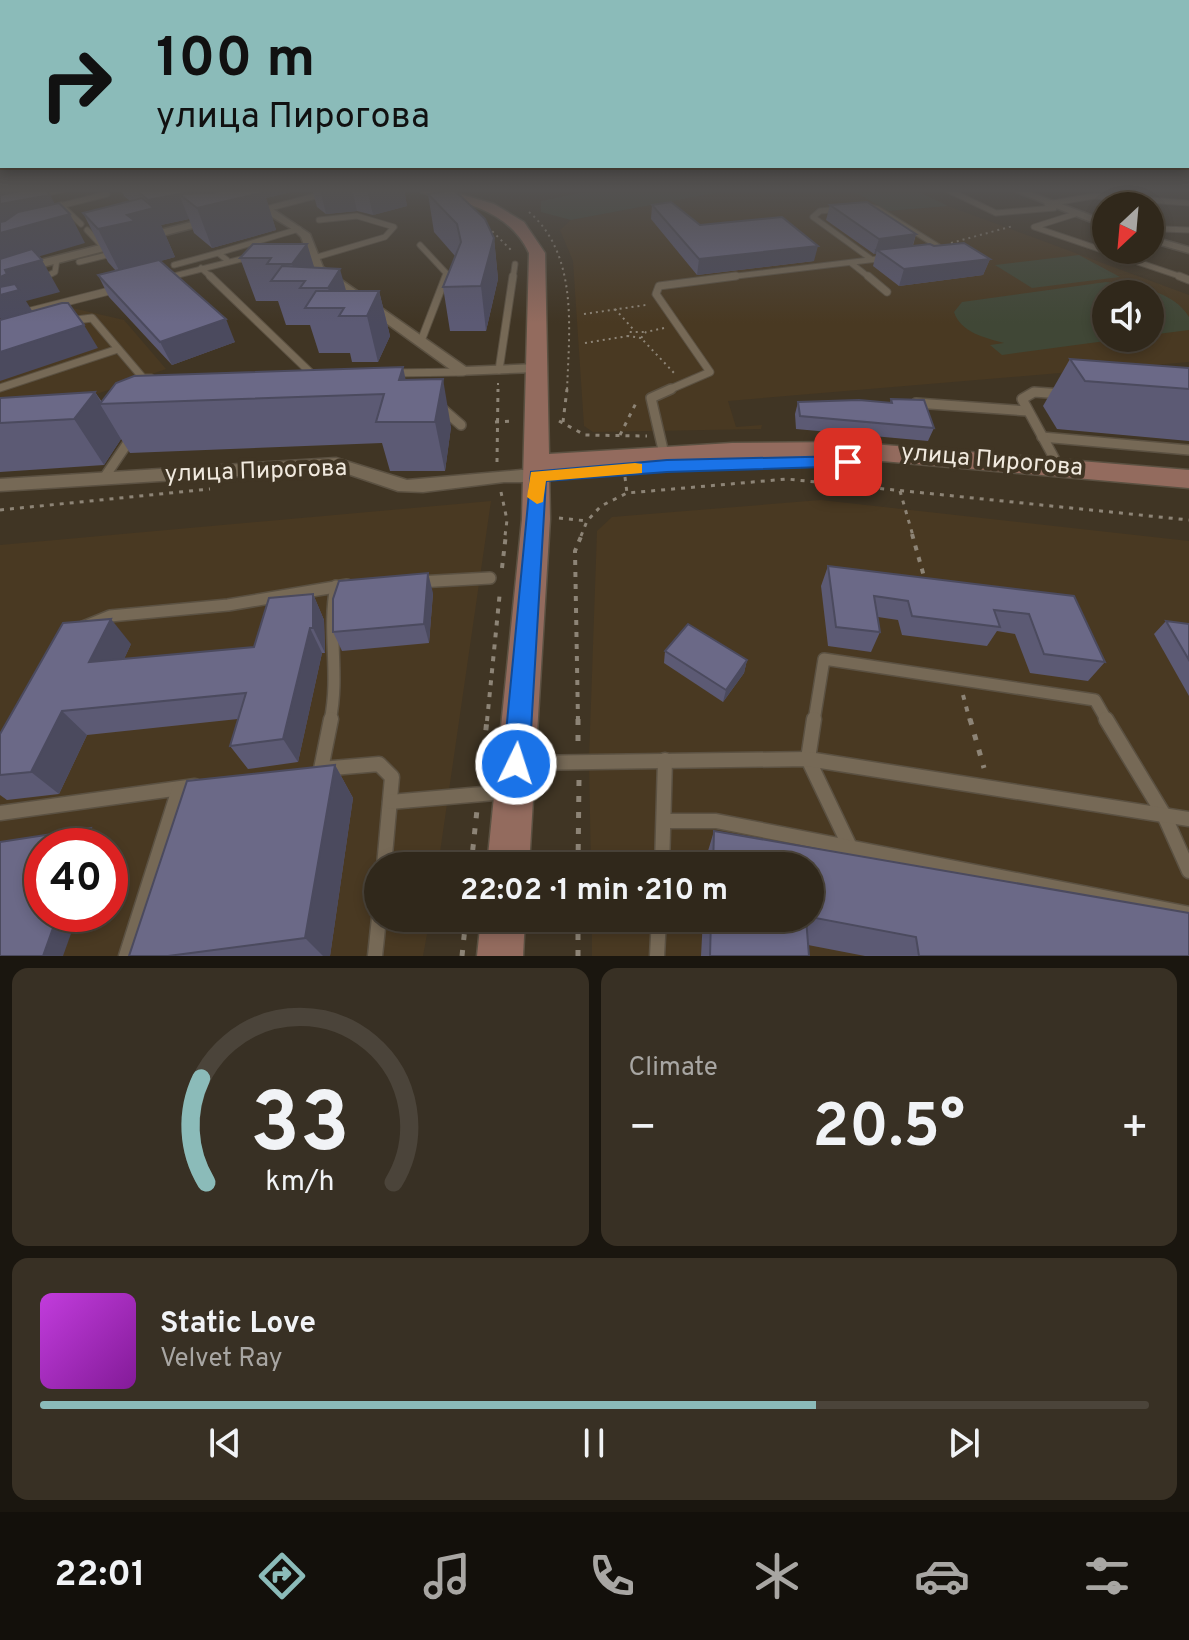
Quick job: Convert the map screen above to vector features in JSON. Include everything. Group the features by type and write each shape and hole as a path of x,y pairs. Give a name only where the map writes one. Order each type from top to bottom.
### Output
{"main road":[{"path":"509,852 515,778 516,473 537,368 539,265 533,241 526,234"},
{"name":"улица Пирогова","path":"516,473 658,445 846,450 1062,473 1189,491"},
{"name":"улица Пирогова","path":"516,473 792,461 1189,479"},
{"path":"500,956 502,932"}],"street":[{"path":"0,276 158,234"},
{"path":"304,234 318,269 463,372 537,368"},
{"path":"1164,243 1189,250"},
{"name":"улица Пирогова","path":"0,485 336,464 350,465 389,484 408,486 516,473"}],"lane":[{"path":"90,234 103,247"},
{"path":"79,262 156,242 165,234"},
{"path":"174,265 283,234"},
{"path":"298,259 312,260 388,234"},
{"path":"836,234 871,259"},
{"path":"917,255 932,253 939,247 918,234"},
{"path":"1047,234 1189,280"},
{"path":"420,245 447,274 421,341"},
{"path":"218,253 227,260"},
{"path":"160,280 227,260 258,256"},
{"path":"658,445 651,398 710,372 709,366 655,290 667,283 901,256"},
{"path":"26,283 55,272 57,259"},
{"path":"851,263 887,292"},
{"path":"499,372 515,264"},
{"path":"201,268 313,375"},
{"path":"23,313 131,287"},
{"path":"59,323 92,318 143,378 155,378 146,386"},
{"path":"0,388 118,349"},
{"path":"388,373 463,372"},
{"path":"297,375 328,374"},
{"path":"1062,473 1022,399 1029,393 1080,396"},
{"path":"427,399 446,410 461,425"},
{"path":"903,404 1028,411"},
{"path":"104,478 139,426"},
{"path":"1042,437 1189,450"},
{"path":"408,582 490,578"},
{"path":"69,638 92,621 110,616 228,605 336,586 365,584"},
{"path":"321,769 337,687 331,612 336,586"},
{"path":"850,847 808,759 824,659 1095,700 1164,815 1189,871"},
{"path":"390,802 515,778 665,760 808,759 1189,819"},
{"path":"663,852 665,760"},
{"path":"305,771 379,764 392,777 385,852"},
{"path":"0,813 211,784"},
{"path":"126,956 179,789"},
{"path":"664,821 716,821 1189,914"},
{"path":"375,956 378,932"},
{"path":"657,956 658,932"}],"path":[{"path":"495,234 513,249 515,264"},
{"path":"939,247 986,234"},
{"path":"584,314 661,302"},
{"path":"615,309 633,329 646,332 679,326"},
{"path":"628,336 633,329"},
{"path":"641,338 646,332"},
{"path":"585,343 628,336 641,338 686,385"},
{"path":"480,780 507,520 516,473 495,422 499,372"},
{"path":"620,437 634,404 651,398"},
{"path":"553,420 563,422 585,435 620,437 658,445"},
{"path":"495,422 523,421"},
{"path":"625,477 627,493"},
{"path":"579,755 575,551 587,521 601,506 627,493 787,479 1189,520"},
{"path":"0,510 219,489"},
{"path":"900,491 926,584"},
{"path":"559,518 587,521"},
{"path":"959,680 989,787"},
{"path":"578,852 579,766"},
{"path":"473,852 478,805"},
{"path":"462,956 465,932"},
{"path":"578,932 578,956"}],"shaded area":[{"path":"562,234 1023,234 1092,259 1092,264 1105,264 1148,280 1092,280 1092,352 1164,352 1164,286 1189,295 1189,362 728,401 736,427 762,425 761,429 593,432 584,426 573,261"},
{"path":"72,308 124,320 166,369 97,394 0,397 0,328"},
{"path":"821,500 1189,541 1189,956 592,956 592,932 824,932 824,852 591,852 589,760 597,531 612,517"},
{"path":"491,501 440,852 364,852 364,932 427,932 423,956 0,956 0,545"}],"green space":[{"path":"1079,255 1120,277 1032,288 995,265"},
{"path":"1092,284 1092,343 1002,355 990,345 1004,343 967,329 957,319 954,312 962,302"},
{"path":"1164,295 1189,317 1189,330 1164,333"}],"building":[{"path":"459,234 492,234 494,238 481,286 443,287 461,242"},
{"path":"677,234 803,234 818,246 699,259"},
{"path":"871,234 916,234 879,239"},
{"path":"964,243 990,259 904,269 877,250 930,244"},
{"path":"253,244 307,244 292,264 267,264 271,258 240,258"},
{"path":"32,249 42,260 5,270 7,274 0,277 0,259"},
{"path":"159,260 226,319 160,342 98,275"},
{"path":"282,266 340,269 328,288 300,288 305,281 271,281"},
{"path":"15,284 19,290 0,295 0,287"},
{"path":"316,291 379,291 367,316 339,316 344,308 305,308"},
{"path":"68,303 84,325 0,352 0,320"},
{"path":"1070,359 1189,368 1189,389 1085,381"},
{"path":"403,367 399,380 443,379 435,422 376,422 384,394 100,404 116,383 134,376"},
{"path":"95,392 74,419 0,423 0,398"},
{"path":"891,399 924,400 934,428 800,416 798,402 859,400 892,403"},
{"path":"828,566 1074,596 1105,662 1044,654 1029,614 994,610 1000,627 912,616 908,601 874,596 880,632 836,627"},
{"path":"428,573 424,624 333,632 333,599 339,581"},
{"path":"313,594 313,628 310,628 283,739 230,746 246,693 62,711 31,772 0,775 0,734 63,623 111,619 89,662 254,647 269,598"},
{"path":"1166,621 1189,624 1189,660"},
{"path":"688,624 747,660 726,690 665,651"},
{"path":"335,765 305,938 168,956 129,956 187,781"},
{"path":"714,831 1189,913 1189,956 919,956 916,937 824,920 824,852 713,852"},
{"path":"24,838 24,932 52,932 43,956 0,956 0,842"},
{"path":"711,932 807,932 809,956 710,956"}],"slow traffic":[{"path":"537,497 537,476 635,469"}],"route":[{"path":"516,764 537,476 667,466 848,462"}]}
